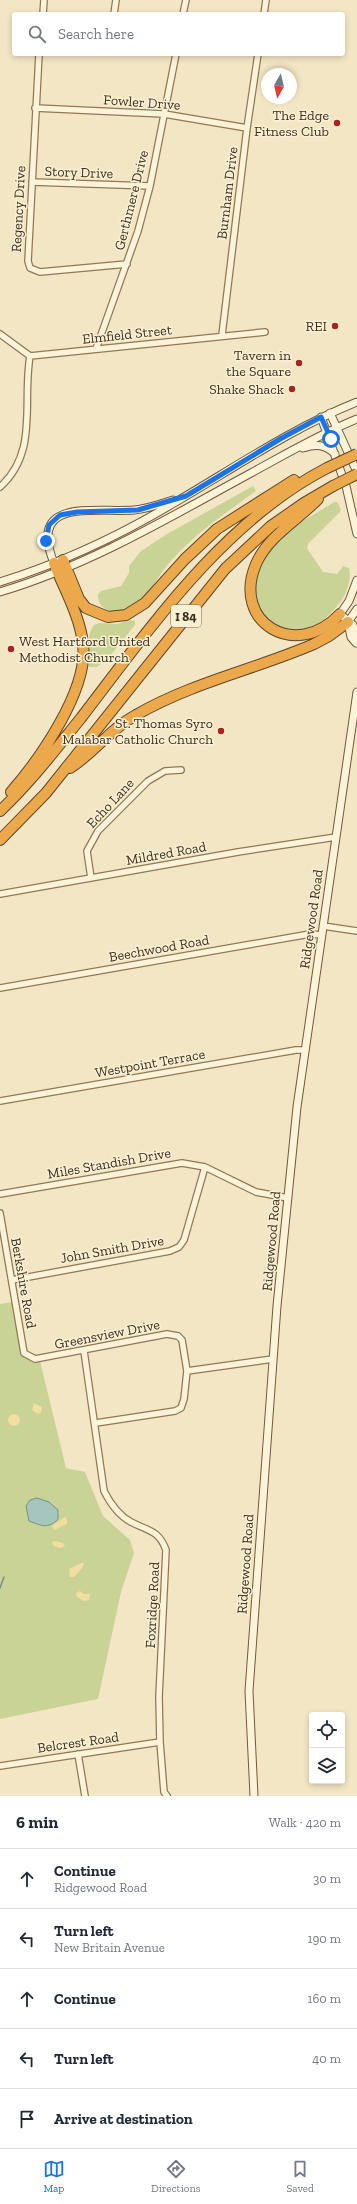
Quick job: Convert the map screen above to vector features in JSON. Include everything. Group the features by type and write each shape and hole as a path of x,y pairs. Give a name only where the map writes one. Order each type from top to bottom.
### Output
{"highway":[{"name":"I 84","path":"0,811 38,772 137,645 214,555 267,508 324,470 357,454"},
{"path":"60,566 79,599 88,610 108,617 126,615 145,603 185,559 225,524 294,480 324,470"},
{"name":"I 84","path":"0,840 34,807 225,569 271,526 331,487 357,473"},
{"path":"331,487 279,534 262,553 252,574 250,591 254,608 262,620 272,629 288,635 302,636 315,633 340,614"},
{"path":"0,804 22,779 44,749 74,695 82,672 84,652 82,639 60,566"},
{"path":"63,772 85,757 122,723 142,711 314,644 333,634 348,622"}],"main road":[{"path":"0,582 60,566 186,496 280,439 321,417 357,402"},
{"path":"330,413 357,473"},
{"path":"321,417 338,460 350,501 357,534"},
{"path":"0,592 60,566 122,544 291,451 337,427 357,419"},
{"path":"291,451 321,445 328,448 338,460"},
{"path":"60,566 46,536 50,523 60,515 77,512 138,510 186,496"},
{"path":"357,580 349,601 340,614 353,625 357,642"},
{"path":"348,622 357,609"},
{"name":"Ridgewood Road","path":"254,1796 249,1691 273,1359 288,1198 305,1050 357,692"}],"street":[{"path":"43,12 44,0"},
{"path":"114,12 116,0"},
{"path":"183,12 186,0"},
{"path":"264,12 266,0"},
{"name":"Regency Drive","path":"39,56 28,261 30,268 40,272 127,264"},
{"name":"Gerthmere Drive","path":"96,349 127,264 150,186 176,56"},
{"name":"Burnham Drive","path":"222,336 247,128 258,56"},
{"name":"Fowler Drive","path":"35,108 164,114 247,128"},
{"name":"Story Drive","path":"32,182 150,186"},
{"name":"Elmfield Street","path":"30,356 265,332"},
{"path":"0,334 30,356 23,453 16,468 0,487"},
{"name":"Echo Lane","path":"91,878 87,851 98,831 148,780 165,771 181,770"},
{"name":"Mildred Road","path":"0,894 319,839 336,838"},
{"path":"323,926 357,931"},
{"name":"Beechwood Road","path":"0,988 310,934 322,935"},
{"name":"Westpoint Terrace","path":"0,1101 296,1050 305,1050"},
{"name":"Miles Standish Drive","path":"0,1194 173,1163 205,1167 256,1192 288,1198"},
{"name":"John Smith Drive","path":"12,1280 170,1251 179,1247 184,1240 205,1167"},
{"name":"Berkshire Road","path":"0,1213 24,1353 28,1356"},
{"name":"Greensview Drive","path":"28,1356 35,1359 84,1351 167,1334 178,1336 182,1340 187,1371"},
{"name":"Foxridge Road","path":"84,1351 96,1423 104,1491 119,1514 156,1534 162,1540 166,1550 159,1697 160,1742 164,1792 167,1796"},
{"path":"96,1423 175,1411 181,1408 184,1399 187,1371 273,1359"},
{"name":"Belcrest Road","path":"0,1766 160,1742"},
{"path":"78,1754 85,1796"}],"green space":[{"path":"253,486 256,491 208,526 185,546 165,568 147,594 134,607 129,610 117,612 105,609 101,605 98,600 98,594 101,591 121,586 129,573 129,566 141,551 167,534"},
{"path":"334,502 337,502 341,509 339,513 308,544 307,548 323,572 337,574 343,566 349,568 350,578 346,593 334,609 315,626 306,630 293,630 281,627 271,621 264,613 258,602 256,578 259,566 265,555 282,537 302,522"},
{"path":"130,620 135,621 135,625 109,657 97,667 89,667 88,640 94,625 99,623 117,624"},
{"path":"12,1302 21,1354 28,1359 40,1361 66,1468 85,1472 103,1516 130,1540 134,1553 121,1592 98,1699 0,1719 0,1304"}],"sand":[{"path":"34,1403 42,1407 41,1413 38,1414 32,1410"},
{"path":"14,1414 18,1416 20,1420 18,1424 14,1426 10,1424 8,1420 10,1416"},
{"path":"65,1517 67,1519 67,1524 54,1530 52,1526"},
{"path":"56,1541 63,1543 65,1546 60,1548 54,1546 52,1542"},
{"path":"84,1563 83,1567 74,1577 70,1577 69,1569"},
{"path":"80,1591 84,1594 90,1594 89,1600 84,1601 77,1597 76,1593"}],"water":[{"path":"37,1498 49,1502 58,1510 58,1519 51,1525 44,1526 29,1521 26,1506 30,1500"}],"waterway":[{"path":"0,1588 4,1577"}],"place":[{"name":"The Edge Fitness Club","path":"337,123"},
{"name":"REI","path":"335,326"},
{"name":"Tavern in the Square","path":"299,363"},
{"name":"Shake Shack","path":"292,389"},
{"name":"West Hartford United Methodist Church","path":"11,649"},
{"name":"St. Thomas Syro Malabar Catholic Church","path":"221,731"}],"route":[{"path":"46,541 49,525 60,515 77,512 138,510 186,496 280,439 321,417 331,439"}]}
